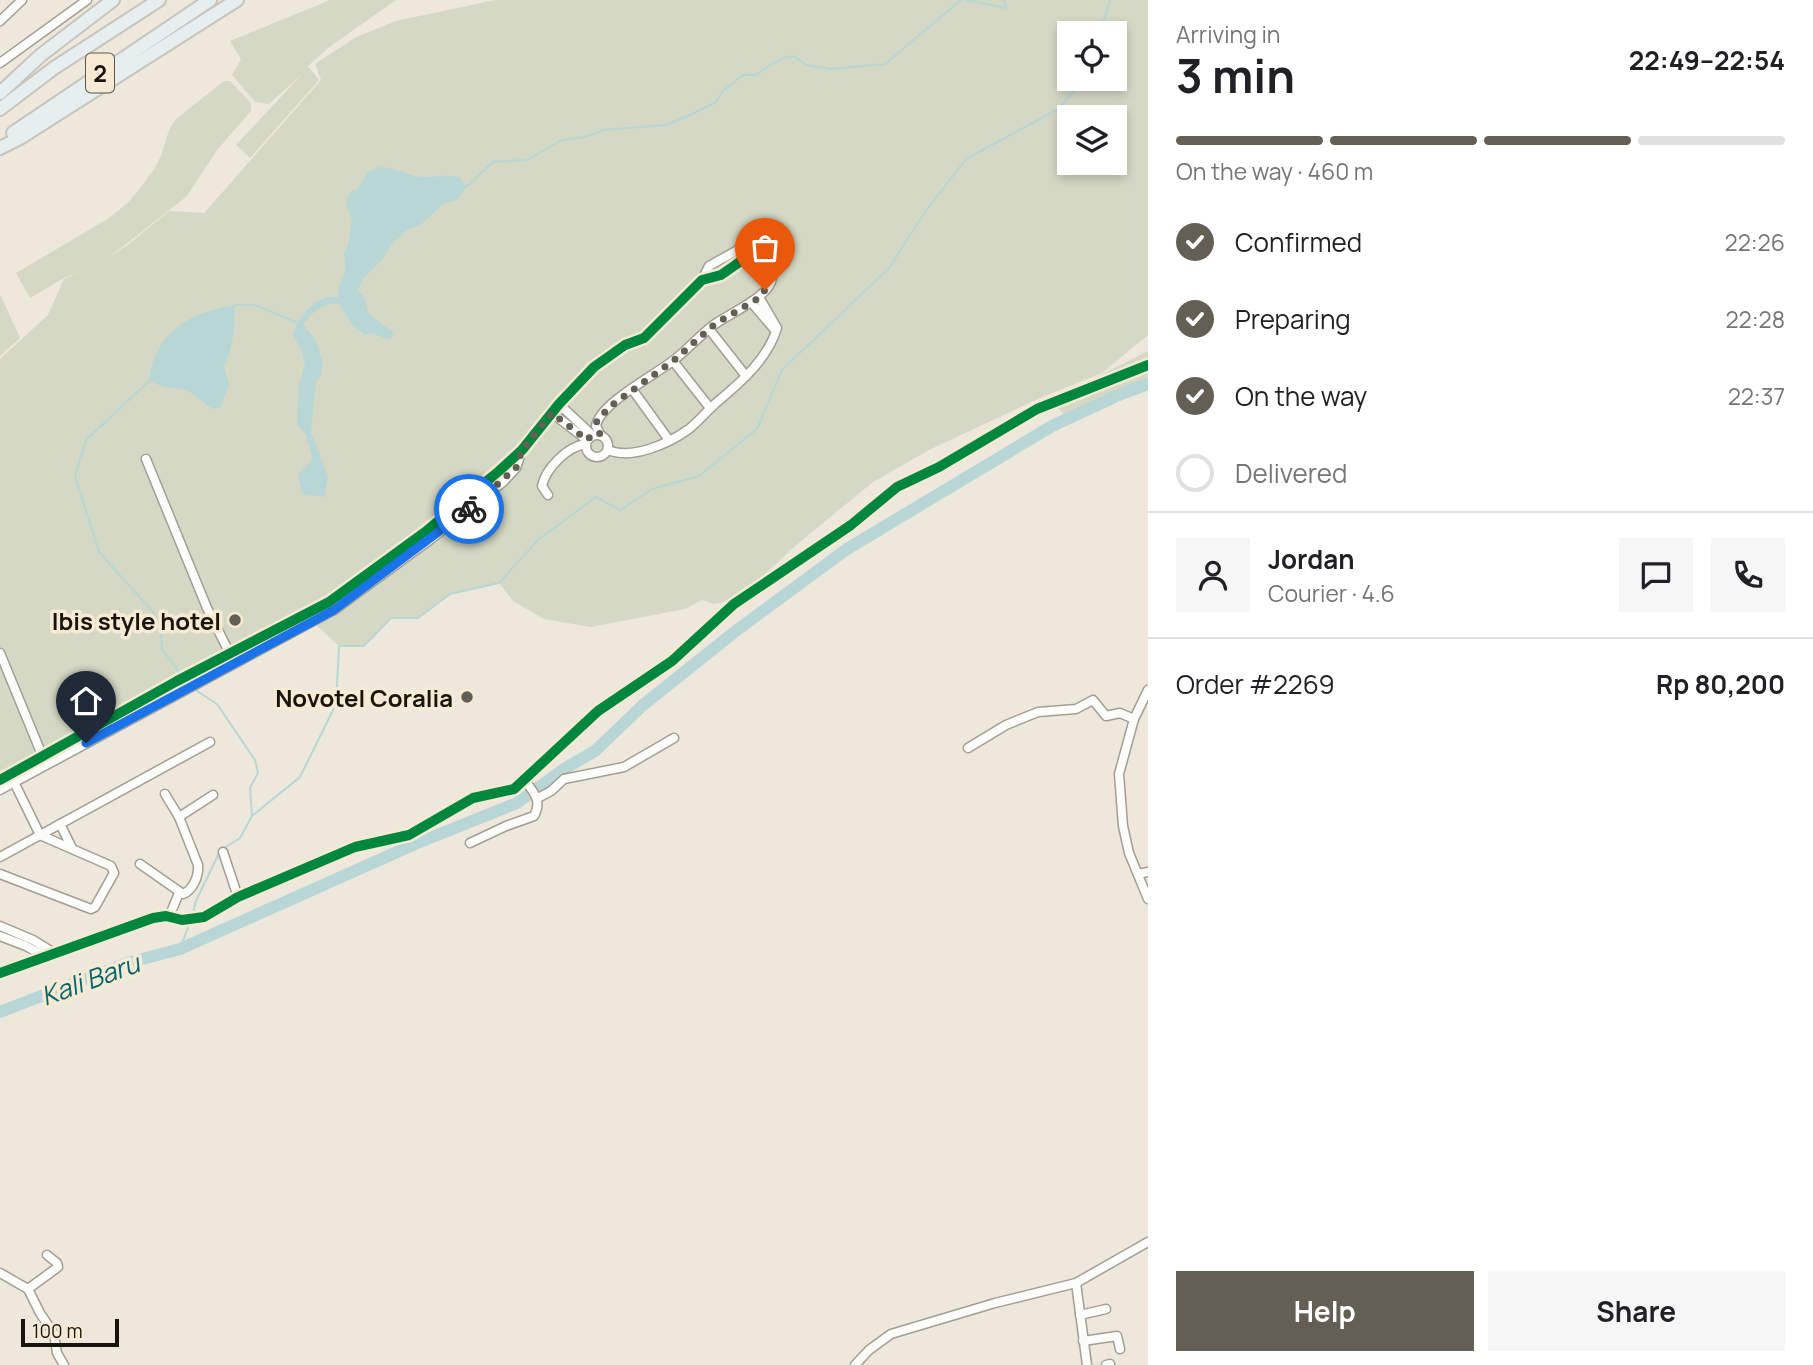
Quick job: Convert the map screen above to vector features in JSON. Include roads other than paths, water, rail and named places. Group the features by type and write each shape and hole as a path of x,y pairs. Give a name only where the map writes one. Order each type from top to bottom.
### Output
{"highway":[{"path":"0,93 41,55 113,0"},
{"name":"2","path":"0,109 54,68 159,0"},
{"name":"2","path":"0,142 210,0"},
{"path":"0,148 20,138 237,0"}],"street":[{"path":"0,21 22,0"},
{"path":"0,63 88,0"},
{"path":"0,780 12,778 264,648 332,606 522,450 576,385 607,356 644,338 702,280 709,266 765,230"},
{"path":"702,280 721,275 772,243"},
{"path":"608,450 601,456 588,453 600,416 632,389 673,361 709,329 755,300 772,283 772,278"},
{"path":"608,450 618,454 628,453 669,440 688,429 746,376 771,343 776,329 755,300"},
{"path":"709,329 746,376"},
{"path":"673,361 710,408"},
{"path":"0,973 160,916 194,920 238,897 355,847 409,835 473,798 506,792 527,784 586,721 672,661 727,611 851,525 897,487 939,467 1037,409 1148,365"},
{"path":"632,389 669,440"},
{"path":"559,404 591,438"},
{"path":"552,413 591,438 607,440 608,450"},
{"path":"548,495 542,486 548,473 567,452 591,438"},
{"path":"146,459 197,586 230,654"},
{"path":"0,790 43,755 192,673 332,606"},
{"path":"259,639 264,648"},
{"path":"0,653 43,755"},
{"path":"1148,690 1134,719 1119,774 1123,826 1148,899"},
{"path":"968,748 1006,725 1038,712 1076,709 1093,699 1106,716 1120,713 1134,719"},
{"path":"537,796 551,791 564,779 624,768 674,738"},
{"path":"0,857 210,742"},
{"path":"0,874 85,908 93,908 112,879 111,866 40,835 12,778"},
{"path":"470,843 506,826 531,819 537,809 537,796 527,784"},
{"path":"140,864 179,893 187,893 198,872 198,865 179,817 165,794"},
{"path":"179,817 213,795"},
{"path":"60,824 72,848"},
{"path":"223,852 238,897"},
{"path":"1138,874 1148,873"},
{"path":"169,917 179,893"},
{"path":"0,926 33,940 54,953"},
{"path":"0,936 44,956"},
{"path":"855,1365 880,1340 891,1334 995,1303 1076,1283 1148,1242"},
{"path":"28,1289 58,1267 47,1255"},
{"path":"0,1273 28,1289 54,1334 57,1353 64,1365"},
{"path":"1076,1283 1087,1365"},
{"path":"1080,1315 1106,1309"},
{"path":"1083,1342 1117,1336 1120,1349"}],"water":[{"path":"381,167 421,177 455,176 461,178 466,187 457,200 444,203 419,226 408,229 362,280 358,291 365,298 368,313 394,333 390,340 372,333 365,335 352,324 339,304 319,309 303,324 316,341 323,364 321,375 316,382 311,432 328,477 324,497 302,494 298,475 313,459 306,435 297,423 299,385 305,364 302,350 293,336 301,318 316,302 329,297 339,297 338,289 346,268 344,255 352,220 346,204 350,192 358,189 367,172"},
{"path":"235,305 233,337 224,367 229,384 220,408 213,409 187,390 164,387 149,381 159,349 177,327 203,313"}],"waterway":[{"path":"466,187 493,162 527,160 562,140 585,137 604,130 665,125 688,116 716,102 723,91 743,75 756,75 783,58 794,56 806,65 831,69 885,64 961,0"},
{"path":"967,0 1006,8 1004,0"},
{"path":"1104,21 1110,0"},
{"path":"252,816 300,777 336,704 339,646 364,646 391,618 418,618 450,594 499,583 538,540 596,497 620,510 652,489 699,476 757,429 782,370 889,268 925,212 966,159 1058,109 1074,91"},
{"path":"235,305 255,305 298,323"},
{"path":"149,381 86,440 75,476 99,552 154,613 161,628 162,649 181,675"},
{"name":"Kali Baru","path":"0,1012 127,963 180,949 415,844 517,803 564,769 595,751 643,705 737,630 847,549 1052,426 1148,384"},
{"path":"194,689 217,704 255,760 258,773 250,788 252,816 240,838 224,848"},
{"path":"192,916 196,901 220,851"},
{"path":"180,949 190,922"}],"place":[{"name":"Ibis style hotel","path":"235,620"},
{"name":"Novotel Coralia","path":"467,697"}]}
